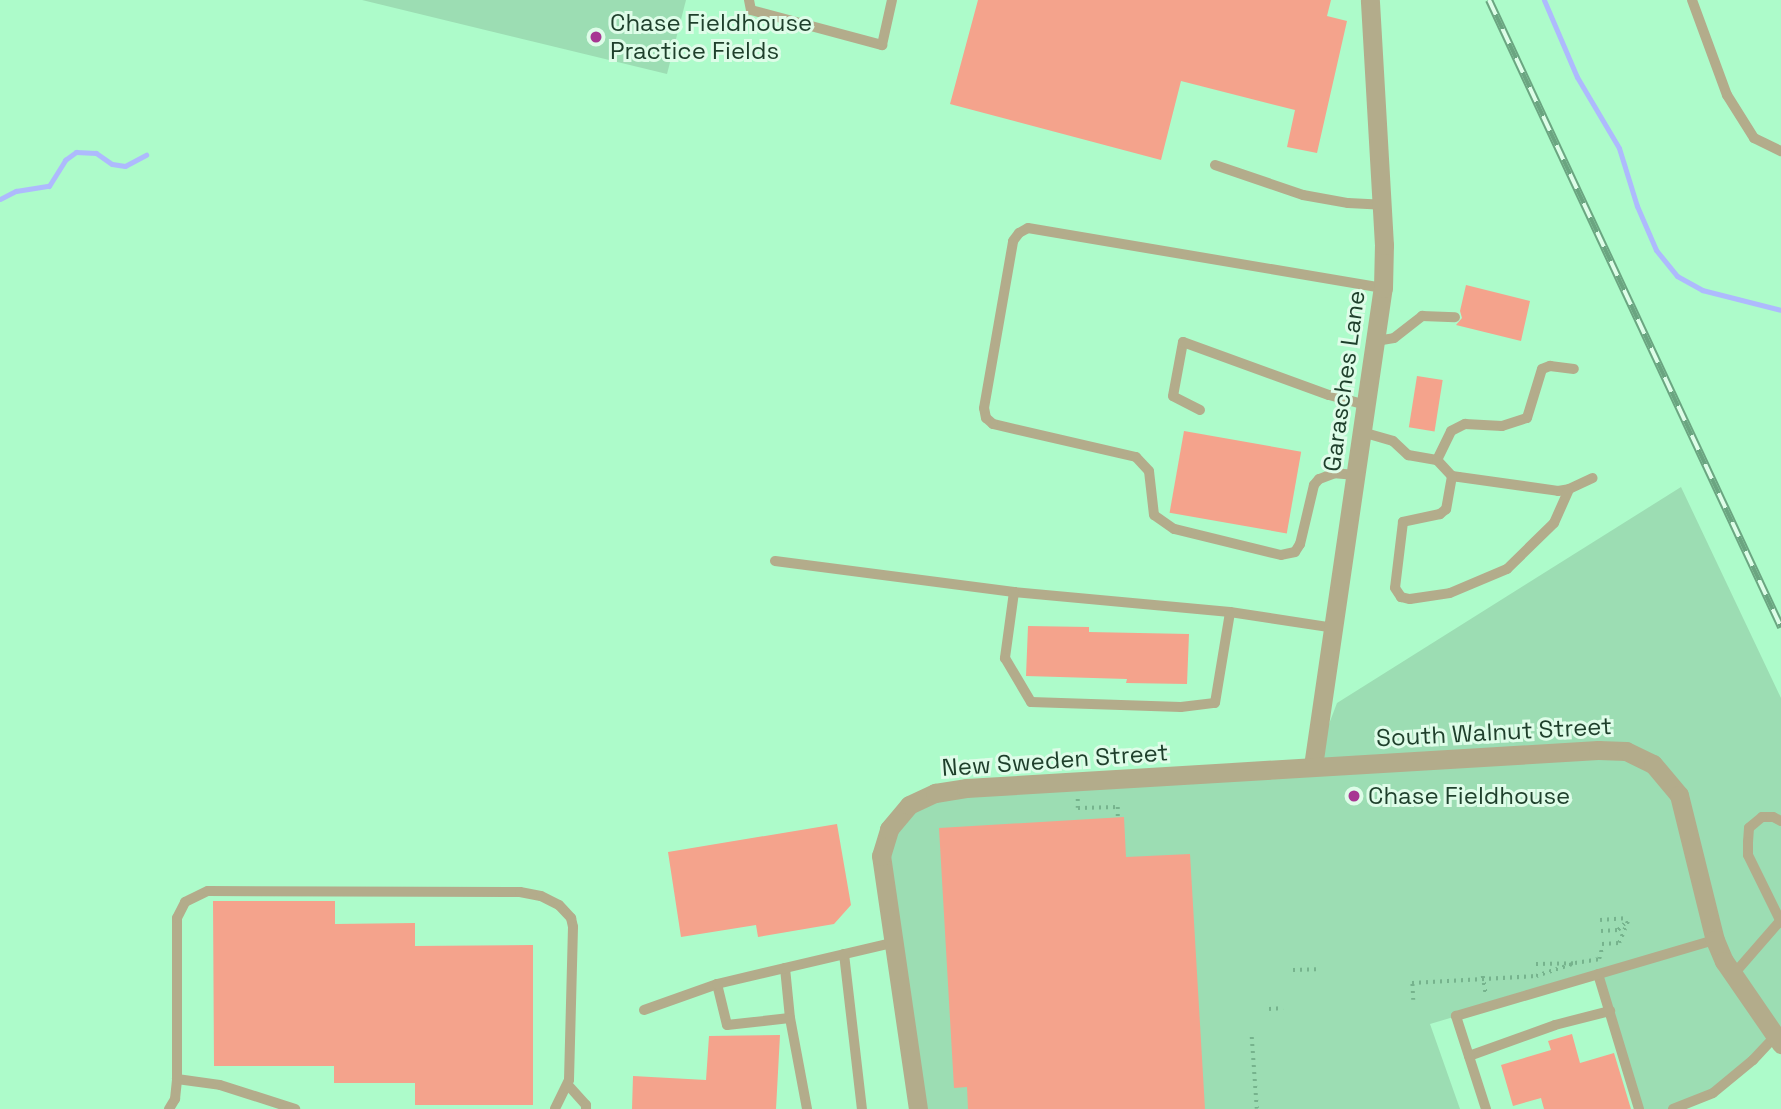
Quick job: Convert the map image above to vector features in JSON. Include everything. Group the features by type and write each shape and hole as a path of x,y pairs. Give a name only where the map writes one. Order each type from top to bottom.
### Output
{"street":[{"name":"Garasches Lane","path":"1313,766 1382,288 1382,205 1370,0"},
{"name":"South Walnut Street","path":"1313,766 1598,750 1626,751 1641,757 1663,773 1679,795 1715,940 1734,975 1778,1040"},
{"name":"New Sweden Street","path":"918,1109 881,872 883,841 898,816 920,799 965,788 1313,766"}],"lane":[{"path":"749,0 751,10 882,45 892,0"},
{"path":"1692,0 1727,95 1754,138 1781,151"},
{"path":"1214,165 1303,195 1348,203 1382,205"},
{"path":"1356,475 1335,473 1319,479 1314,485 1300,544 1295,552 1281,555 1174,529 1154,515 1149,471 1136,457 993,424 986,418 984,408 1013,241 1028,228 1382,288"},
{"path":"1376,341 1394,338 1422,316 1455,317"},
{"path":"1200,410 1173,396 1182,342 1329,395 1366,405"},
{"path":"1437,460 1451,431 1465,424 1502,426 1527,418 1542,369 1550,366 1574,369"},
{"path":"1362,432 1393,441 1409,455 1437,460 1452,476 1558,491 1593,478"},
{"path":"1452,476 1446,509 1440,514 1403,522 1395,589 1401,597 1409,599 1450,593 1507,569 1554,523 1569,489"},
{"path":"775,561 1014,592 1230,612 1334,628"},
{"path":"1014,592 1005,657 1031,702 1181,707 1215,703 1230,612"},
{"path":"1734,975 1781,922 1748,855 1748,842 1749,828 1762,817 1773,817 1781,821"},
{"path":"169,1109 175,1099 177,1079 177,918 180,909 195,895 208,891 520,892 541,896 559,905 570,918 573,927 568,1085 555,1109"},
{"path":"1486,1109 1456,1016 1715,940"},
{"path":"644,1010 717,984 892,943"},
{"path":"844,954 862,1109"},
{"path":"785,968 790,1018 807,1109"},
{"path":"1598,974 1639,1109"},
{"path":"717,984 727,1025 790,1018"},
{"path":"1469,1056 1555,1025 1610,1011"},
{"path":"1673,1109 1713,1093 1778,1040"},
{"path":"177,1079 220,1084 295,1109"},
{"path":"568,1085 586,1105 586,1109"}],"path":[{"path":"1077,799 1078,808 1118,807 1118,817"},
{"path":"1600,920 1628,920"},
{"path":"1601,931 1618,930 1628,920"},
{"path":"1535,964 1575,963 1599,959 1602,946 1619,943 1628,920"},
{"path":"1413,1000 1412,984 1536,976 1575,963"},
{"path":"1293,970 1315,969"},
{"path":"1269,1009 1283,1008"},
{"path":"1252,1037 1257,1109"}],"green space":[{"name":"Chase Fieldhouse Practice Fields","path":"362,0 686,0 667,74"},
{"name":"Chase Fieldhouse","path":"1681,487 1781,698 1781,1044 1775,1036 1713,1093 1673,1109 1639,1109 1598,974 1430,1024 1460,1109 918,1109 881,872 889,829 920,798 1313,766 1337,703"}],"building":[{"path":"978,0 1331,0 1327,16 1347,21 1317,153 1287,147 1295,110 1181,81 1161,160 950,104"},
{"path":"1466,285 1530,301 1521,341 1456,325 1462,318 1460,311"},
{"path":"1417,376 1443,380 1435,431 1409,427"},
{"path":"1184,431 1301,452 1287,533 1170,513"},
{"path":"1028,626 1089,627 1089,632 1189,634 1187,684 1026,676"},
{"path":"1124,817 1126,857 1190,854 1205,1109 968,1109 967,1087 954,1088 939,828"},
{"path":"837,824 851,905 834,924 758,937 756,925 681,937 668,852"},
{"path":"213,901 335,901 335,924 415,923 415,946 533,945 533,1105 415,1105 415,1083 334,1083 334,1066 214,1066"},
{"path":"1572,1034 1580,1063 1614,1053 1631,1109 1544,1109 1541,1098 1513,1106 1501,1065 1551,1050 1548,1041"},
{"path":"780,1035 776,1109 632,1109 633,1076 706,1080 709,1036"}],"waterway":[{"path":"1544,0 1577,77 1619,148 1637,206 1656,250 1677,276 1702,290 1781,310"},
{"path":"0,199 16,191 49,186 65,160 76,152 96,153 112,164 125,166 146,155"}],"railway":[{"path":"1489,0 1781,627"}],"place":[{"name":"Chase Fieldhouse Practice Fields","path":"596,37"},
{"name":"Chase Fieldhouse","path":"1354,796"}]}
